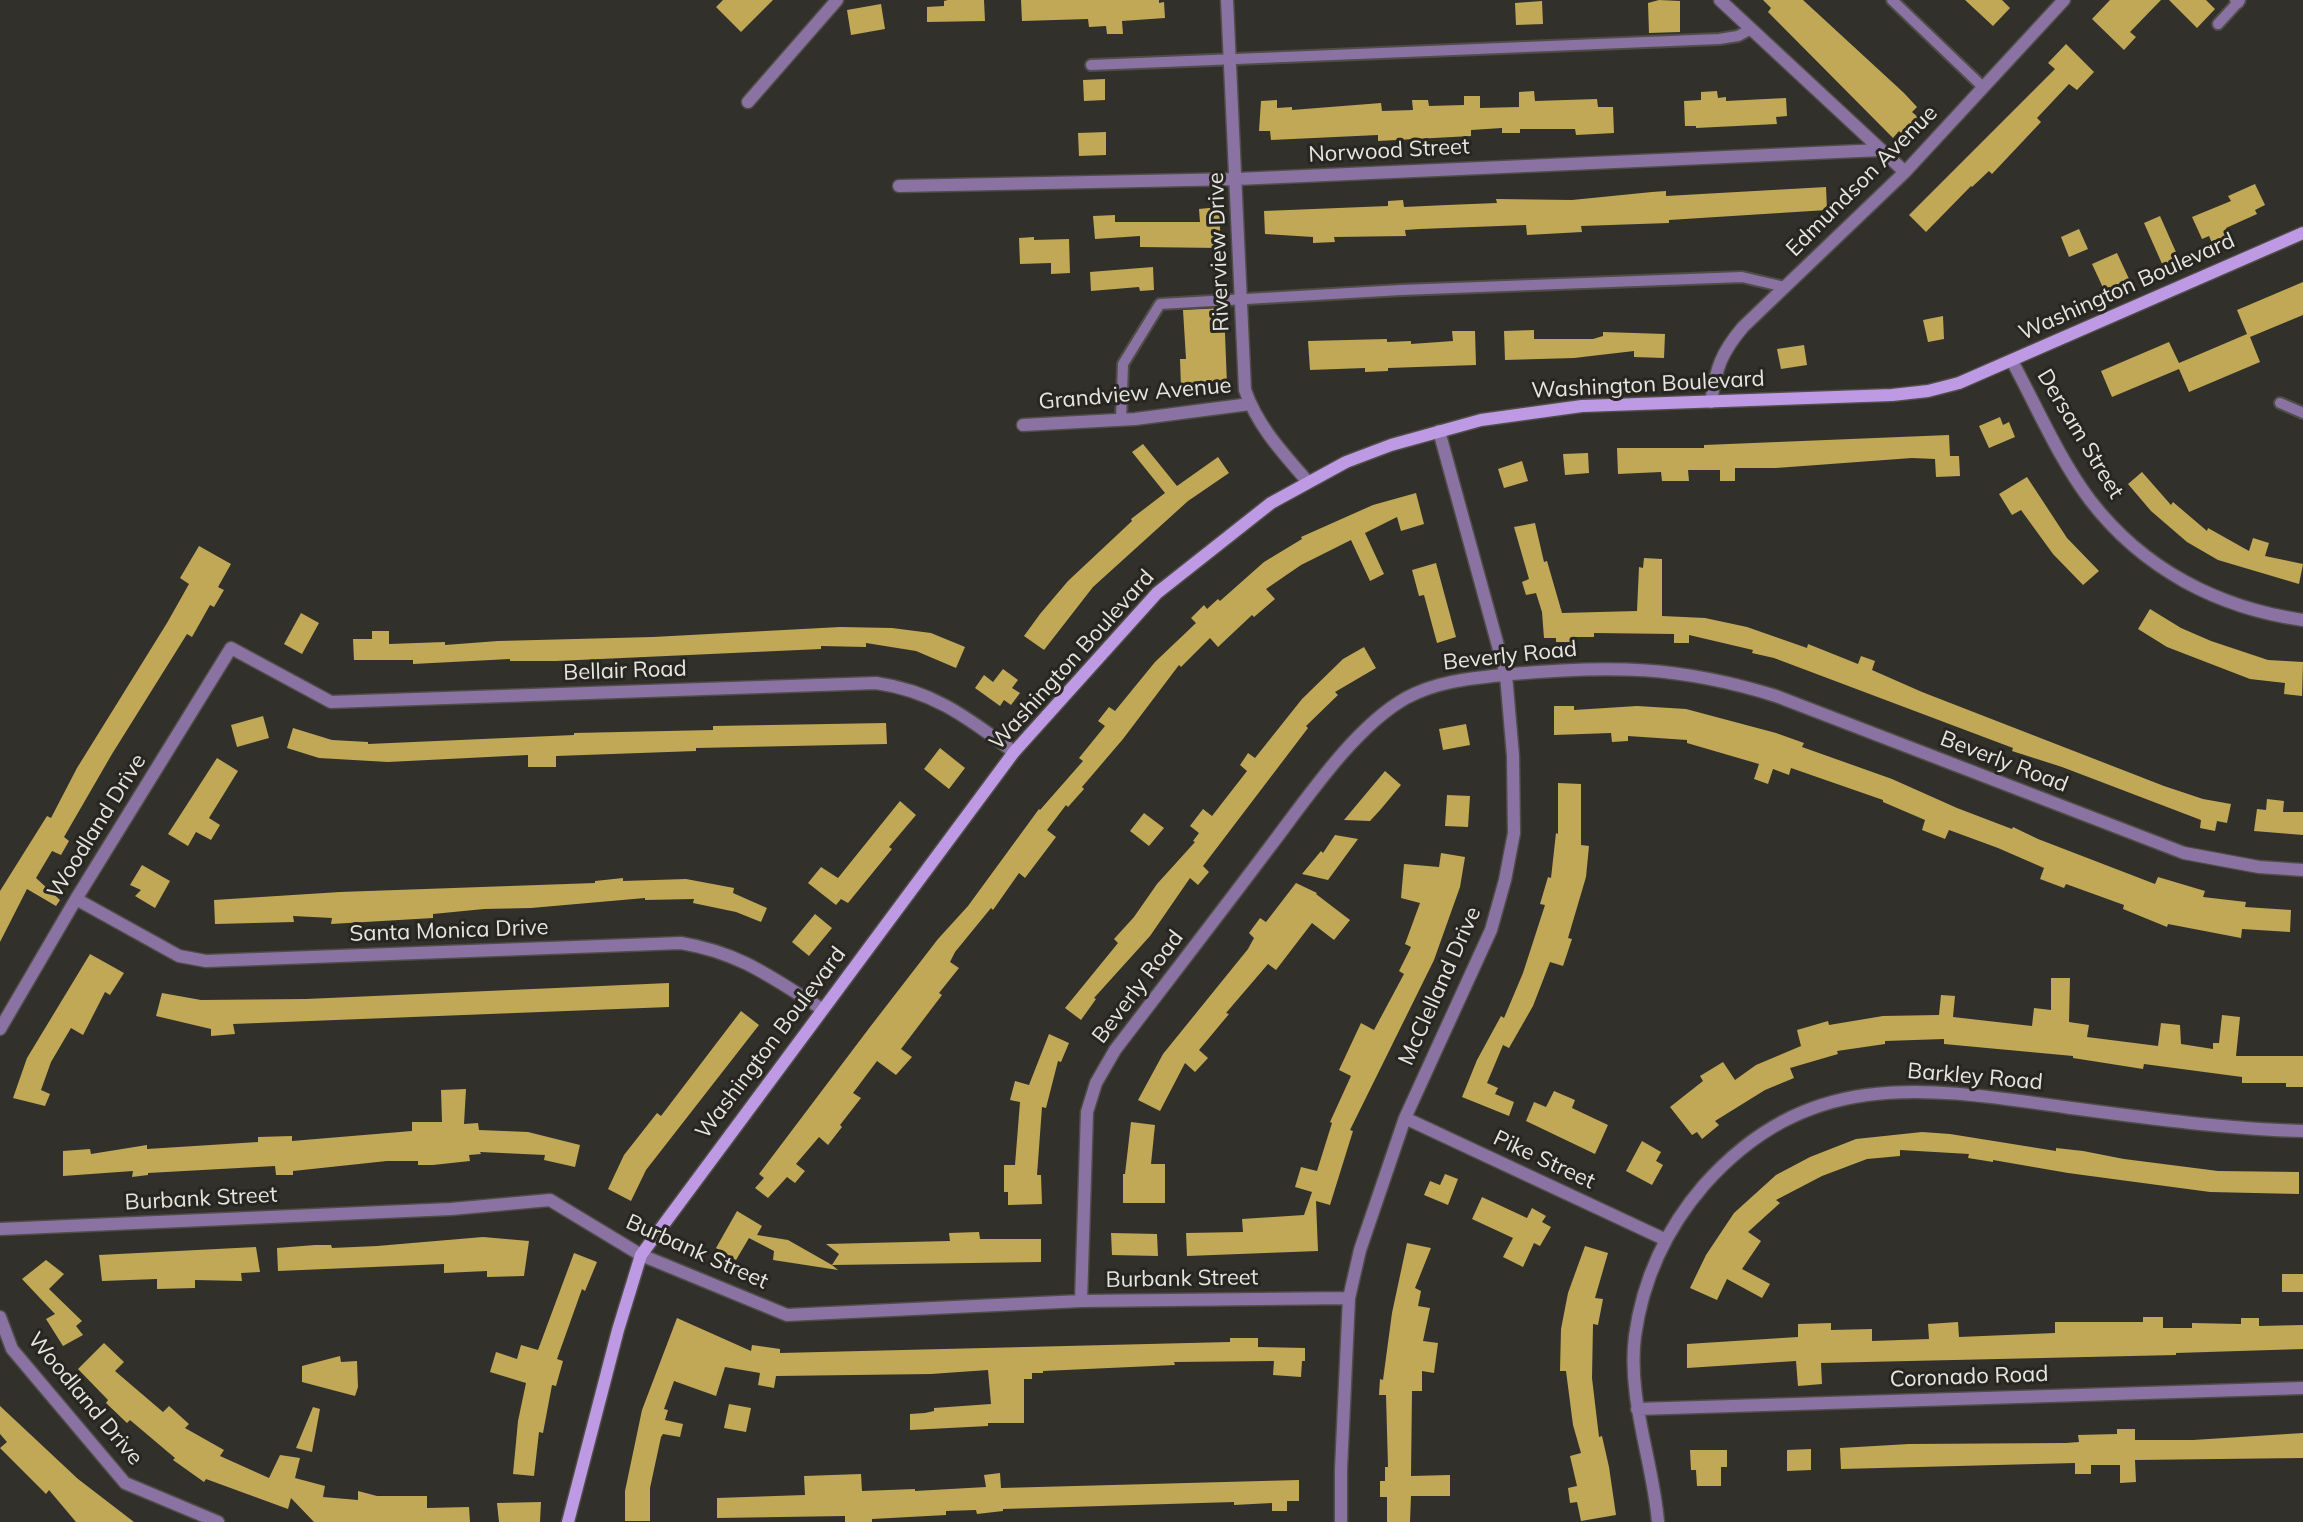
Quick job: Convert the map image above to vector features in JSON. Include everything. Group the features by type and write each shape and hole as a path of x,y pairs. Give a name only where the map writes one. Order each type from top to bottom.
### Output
{"street":[{"path":"748,102 837,0"},
{"name":"Riverview Drive","path":"1227,0 1245,390 1265,432 1308,482"},
{"path":"1720,0 1905,172"},
{"name":"Edmundson Avenue","path":"1711,402 1716,370 1725,349 1743,327 1905,172 2063,0"},
{"name":"Norwood Street","path":"899,186 1237,179 1881,150"},
{"name":"Washington Boulevard","path":"568,1522 618,1330 641,1255 1014,752 1157,593 1233,531 1271,503 1355,459 1481,420 1582,406 1928,391 1959,383 2303,233"},
{"name":"Dersam Street","path":"2012,361 2083,489 2117,532 2146,558 2211,596 2240,607 2303,620"},
{"name":"Grandview Avenue","path":"1023,426 1121,420 1250,404"},
{"name":"McClelland Drive","path":"1341,1522 1341,1469 1349,1298 1360,1250 1405,1118 1491,930 1505,880 1514,833 1513,756 1506,675 1440,431"},
{"name":"Bellair Road","path":"231,648 331,702 876,683 905,687 935,699 965,716 1014,752"},
{"name":"Woodland Drive","path":"0,1029 76,899 231,648"},
{"name":"Beverly Road","path":"1081,1301 1087,1112 1096,1083 1115,1050 1315,789 1361,734 1385,712 1431,687 1466,678 1570,669 1635,668 1687,673 1730,681 1776,696 2184,853 2224,862 2303,870"},
{"name":"Santa Monica Drive","path":"76,899 179,956 206,961 681,943 715,950 748,962 822,1010"},
{"name":"Barkley Road","path":"1658,1522 1637,1408 1635,1338 1644,1288 1664,1239 1688,1204 1718,1170 1757,1135 1797,1114 1837,1099 1925,1090 2181,1122 2303,1131"},
{"name":"Pike Street","path":"1405,1118 1664,1239"},
{"name":"Burbank Street","path":"0,1229 451,1209 550,1200 641,1255 788,1315 1081,1301 1349,1298"},
{"name":"Woodland Drive","path":"0,1317 12,1349 125,1483 218,1522"},
{"name":"Coronado Road","path":"1637,1408 2303,1388"}],"lane":[{"path":"1892,0 1983,87"},
{"path":"2218,24 2238,1"},
{"path":"1091,65 1719,39 1738,36 1751,29"},
{"path":"1121,420 1123,364 1160,304 1401,290 1743,277 1785,287"},
{"path":"2280,403 2303,413"}],"building":[{"path":"723,0 773,0 741,32 716,7"},
{"path":"984,0 985,21 927,22 927,7 944,6 944,1"},
{"path":"1021,0 1159,0 1159,3 1164,2 1165,18 1122,21 1123,34 1107,34 1106,26 1089,27 1088,19 1022,21"},
{"path":"1659,0 1680,1 1680,32 1649,33 1648,3"},
{"path":"1763,0 1803,0 1904,93 1917,107 1912,112 1920,119 1904,136 1899,131 1893,138 1768,12 1771,8"},
{"path":"1965,0 2002,0 2010,8 1993,26"},
{"path":"2110,0 2161,0 2130,32 2136,37 2124,50 2092,19"},
{"path":"2169,0 2206,0 2215,9 2197,28"},
{"path":"1542,1 1543,24 1516,25 1515,3"},
{"path":"881,4 885,29 851,35 847,10"},
{"path":"2066,44 2094,72 2077,90 2069,84 2037,118 2041,122 1992,174 1989,171 1971,186 1926,232 1909,215 2055,69 2048,63"},
{"path":"1105,79 1105,100 1084,101 1083,80"},
{"path":"1534,91 1535,101 1597,99 1598,107 1613,107 1614,133 1576,135 1575,129 1520,129 1520,133 1502,133 1502,128 1471,130 1471,136 1378,141 1378,135 1271,140 1270,131 1259,131 1261,101 1277,100 1277,108 1292,107 1292,110 1381,103 1382,111 1413,110 1412,100 1428,100 1429,106 1464,105 1464,96 1480,96 1480,108 1519,107 1519,92"},
{"path":"1717,91 1718,98 1726,97 1726,101 1786,98 1787,116 1776,117 1777,124 1696,128 1696,126 1685,126 1684,101 1701,100 1701,92"},
{"path":"1106,132 1106,155 1079,156 1078,133"},
{"path":"2255,184 2265,205 2255,210 2257,214 2226,228 2229,235 2212,243 2209,236 2202,239 2192,217 2231,201 2228,196"},
{"path":"1826,187 1827,210 1669,220 1669,223 1581,226 1582,232 1527,235 1526,225 1420,229 1405,230 1406,236 1334,237 1335,242 1313,243 1313,237 1265,234 1264,211 1388,206 1388,201 1403,200 1404,207 1497,203 1496,199 1572,200 1666,191 1666,196"},
{"path":"1219,207 1221,248 1140,247 1140,236 1095,239 1093,216 1115,215 1115,222 1200,222 1199,209"},
{"path":"2160,216 2179,259 2163,266 2144,223"},
{"path":"2079,229 2088,249 2069,257 2061,237"},
{"path":"1034,237 1034,240 1069,239 1070,273 1051,274 1051,263 1020,264 1019,238"},
{"path":"2117,253 2130,281 2105,292 2092,264"},
{"path":"1153,267 1154,290 1140,291 1139,287 1091,291 1090,272"},
{"path":"2303,282 2303,315 2250,337 2260,362 2189,392 2179,369 2112,397 2101,371 2169,342 2179,363 2247,334 2237,310"},
{"path":"1224,308 1227,385 1181,387 1180,359 1186,359 1183,310"},
{"path":"1943,316 1944,339 1928,342 1923,320"},
{"path":"1534,330 1534,339 1593,339 1603,336 1603,332 1665,334 1664,358 1634,357 1634,351 1574,358 1505,360 1504,331"},
{"path":"1452,331 1475,331 1476,365 1388,368 1388,371 1365,372 1365,368 1310,370 1308,341 1387,339 1387,342 1411,341 1411,344 1453,341"},
{"path":"1804,345 1807,365 1781,369 1777,349"},
{"path":"2000,417 2003,425 2009,422 2015,437 1989,448 1979,426"},
{"path":"1949,435 1950,456 1959,456 1960,476 1936,477 1935,459 1912,458 1776,468 1735,468 1735,481 1720,481 1720,470 1688,470 1689,481 1662,481 1661,472 1618,474 1617,448 1704,448 1704,445"},
{"path":"1143,444 1177,486 1218,457 1229,473 1188,501 1093,587 1044,650 1024,636 1040,614 1068,581 1132,521 1131,519 1165,493 1132,452"},
{"path":"1588,453 1589,473 1565,475 1563,454"},
{"path":"1522,461 1528,481 1504,488 1498,469"},
{"path":"2142,472 2171,505 2173,502 2207,531 2208,528 2249,551 2253,538 2269,543 2265,556 2303,564 2299,584 2218,560 2187,542 2151,511 2128,484"},
{"path":"2027,477 2067,538 2099,571 2083,585 2053,554 2021,510 2012,515 1999,494"},
{"path":"1416,493 1424,524 1401,531 1397,517 1365,533 1384,574 1370,581 1351,540 1301,565 1266,589 1275,599 1254,617 1252,615 1218,647 1210,638 1181,667 1179,665 1123,739 1082,787 1084,789 1068,807 1066,805 1047,830 1056,837 1025,878 1019,873 993,910 991,908 955,952 950,962 959,968 939,993 942,995 901,1049 912,1057 896,1075 877,1061 853,1093 861,1098 828,1145 819,1137 796,1164 805,1171 795,1183 787,1177 768,1198 755,1188 764,1178 759,1174 870,1027 938,939 968,906 1039,809 1083,761 1079,758 1105,726 1098,721 1109,707 1115,711 1155,662 1196,623 1191,618 1204,605 1207,609 1218,599 1220,601 1264,562 1302,539 1301,537 1373,505"},
{"path":"1535,523 1544,562 1547,561 1562,613 1637,611 1639,567 1643,568 1644,558 1662,559 1662,616 1705,618 1747,627 1807,648 1808,644 1858,664 1861,656 1875,661 1872,670 1922,692 2164,786 2203,799 2231,804 2227,823 2217,821 2215,831 2200,828 2201,820 2062,767 2012,751 2013,748 1774,658 1752,653 1753,650 1689,635 1689,643 1674,643 1674,634 1594,633 1594,637 1571,637 1571,642 1556,642 1556,638 1544,638 1542,612 1536,593 1526,595 1522,582 1529,579 1514,527"},
{"path":"199,546 231,564 218,587 224,590 214,607 210,605 192,637 187,634 112,754 64,837 69,841 61,855 52,851 36,878 60,900 56,906 27,889 0,942 0,891 47,816 51,818 77,768 167,623 189,584 180,578"},
{"path":"1436,563 1456,637 1437,643 1424,595 1419,596 1412,570"},
{"path":"2150,609 2181,628 2211,641 2268,660 2303,662 2302,696 2284,694 2285,683 2250,679 2167,647 2138,629"},
{"path":"301,613 319,623 302,654 284,644"},
{"path":"840,627 892,628 931,633 965,647 956,668 916,651 866,643 866,647 821,646 821,649 556,661 510,661 510,659 413,664 413,660 354,660 353,639 372,639 372,631 389,631 389,644 445,642 445,645"},
{"path":"1364,647 1376,668 1335,692 1338,695 1306,726 1308,728 1203,866 1209,872 1198,885 1190,878 1150,936 1094,998 1096,999 1081,1020 1065,1008 1118,943 1114,939 1134,917 1157,884 1195,842 1193,841 1199,833 1190,826 1203,809 1212,816 1247,771 1240,765 1248,753 1255,758 1302,699 1343,659"},
{"path":"1003,669 1018,680 1012,688 1020,693 1011,705 1004,700 1000,706 975,688 984,675 993,682"},
{"path":"1554,706 1574,706 1574,710 1637,706 1686,709 1776,733 1804,743 1802,747 1892,779 1957,808 2012,829 2013,827 2038,839 2155,884 2158,877 2205,891 2203,897 2246,902 2245,907 2291,910 2290,932 2242,929 2241,938 2168,924 2167,927 2123,909 2124,905 2066,884 2064,888 2040,879 2044,868 1998,848 1949,830 1945,839 1922,830 1925,820 1883,802 1883,800 1791,768 1789,775 1773,769 1768,784 1754,779 1759,764 1687,743 1687,740 1628,736 1628,741 1612,742 1611,733 1554,735"},
{"path":"263,716 269,738 237,747 231,725"},
{"path":"886,723 887,744 696,748 696,751 556,756 556,767 528,767 528,755 388,762 319,758 287,748 293,728 332,740 368,742 368,744 574,735 574,733 713,730 713,726"},
{"path":"1466,724 1470,745 1443,750 1439,729"},
{"path":"940,748 965,768 949,789 924,769"},
{"path":"217,758 238,771 209,818 220,825 211,840 196,832 188,846 168,834"},
{"path":"1385,771 1401,785 1381,809 1370,821 1344,820"},
{"path":"1558,783 1581,784 1581,845 1589,846 1586,877 1568,938 1572,939 1563,966 1550,962 1533,1006 1509,1048 1503,1045 1487,1083 1498,1088 1495,1094 1514,1102 1509,1116 1462,1097 1477,1060 1501,1016 1504,1018 1523,973 1545,905 1540,904 1548,877 1551,878 1556,833 1558,834"},
{"path":"1447,795 1470,796 1468,827 1445,826"},
{"path":"2267,799 2284,801 2283,812 2303,812 2303,835 2254,831 2257,809 2266,810"},
{"path":"900,801 916,815 848,903 841,899 836,905 808,883 821,867 838,878"},
{"path":"1144,813 1164,828 1149,846 1130,831"},
{"path":"1335,835 1358,839 1328,880 1302,874 1321,851 1323,853"},
{"path":"1441,853 1465,857 1460,887 1434,960 1350,1130 1353,1131 1330,1205 1316,1201 1318,1251 1187,1256 1186,1233 1243,1232 1242,1219 1304,1215 1312,1192 1295,1187 1301,1167 1317,1171 1332,1123 1330,1122 1351,1076 1339,1070 1361,1023 1374,1030 1404,974 1399,971 1411,947 1405,944 1420,903 1401,898 1404,864 1439,867"},
{"path":"142,865 170,881 155,908 135,896 141,890 130,885"},
{"path":"623,878 623,881 686,879 734,888 733,893 767,908 761,922 736,912 693,903 694,899 645,900 645,898 531,908 484,909 433,914 433,918 331,924 332,918 293,916 294,922 215,924 214,900 340,892 595,883 595,881"},
{"path":"1296,883 1317,893 1350,920 1334,940 1312,923 1276,970 1268,964 1226,1013 1229,1014 1199,1050 1208,1058 1195,1072 1185,1063 1160,1111 1138,1100 1163,1054 1248,949 1254,938 1249,933 1260,918 1266,922"},
{"path":"815,914 832,928 809,956 792,942"},
{"path":"90,954 124,973 110,995 105,992 83,1035 71,1028 51,1062 41,1090 50,1094 45,1106 13,1098 27,1058"},
{"path":"2051,978 2070,978 2069,1022 2089,1025 2087,1037 2158,1046 2161,1023 2180,1025 2181,1044 2213,1049 2213,1043 2219,1043 2222,1015 2240,1017 2236,1056 2303,1056 2303,1087 2286,1087 2286,1083 2242,1083 2242,1077 2144,1064 2143,1069 2073,1058 2073,1056 1944,1044 1944,1039 1885,1041 1885,1044 1837,1051 1838,1054 1790,1068 1794,1078 1765,1090 1715,1121 1719,1125 1702,1139 1697,1132 1692,1135 1670,1107 1703,1081 1700,1076 1723,1062 1735,1080 1756,1065 1801,1046 1797,1030 1828,1021 1829,1025 1883,1016 1939,1015 1941,995 1955,996 1953,1017 2032,1026 2034,1008 2051,1010"},
{"path":"669,983 669,1007 233,1024 235,1034 211,1036 211,1029 156,1016 162,993 201,1000 306,999"},
{"path":"741,1011 759,1025 646,1170 631,1201 608,1189 624,1155 657,1113 661,1116"},
{"path":"1049,1034 1069,1043 1061,1062 1058,1061 1046,1108 1042,1107 1037,1175 1041,1175 1042,1204 1008,1205 1008,1192 1004,1192 1004,1165 1015,1165 1020,1102 1010,1100 1015,1081 1029,1085"},
{"path":"466,1089 464,1124 478,1123 479,1130 528,1132 580,1145 575,1167 544,1160 545,1155 480,1152 481,1154 469,1155 470,1161 418,1165 418,1161 387,1161 293,1171 293,1175 276,1175 275,1166 148,1173 148,1175 132,1177 133,1171 63,1176 63,1151 90,1149 91,1154 147,1145 147,1149 258,1142 258,1137 292,1136 292,1141 412,1131 412,1122 442,1122 441,1090"},
{"path":"1554,1091 1575,1100 1572,1108 1608,1125 1595,1154 1526,1121 1534,1102 1546,1107"},
{"path":"1131,1122 1155,1125 1151,1164 1165,1164 1165,1203 1123,1203 1123,1174 1125,1174"},
{"path":"1922,1132 1950,1134 2056,1151 2056,1148 2083,1151 2124,1159 2218,1171 2299,1172 2299,1194 2210,1192 2068,1173 1993,1160 1993,1162 1968,1158 1969,1154 1900,1150 1900,1156 1867,1159 1822,1176 1776,1200 1780,1203 1748,1232 1761,1241 1742,1269 1770,1284 1762,1298 1727,1279 1717,1300 1690,1288 1706,1255 1734,1213 1776,1175 1810,1157 1856,1139"},
{"path":"1642,1141 1661,1152 1656,1161 1663,1165 1652,1185 1626,1171"},
{"path":"1445,1174 1458,1179 1448,1205 1424,1195 1430,1181 1440,1185"},
{"path":"1482,1197 1527,1218 1532,1208 1546,1216 1542,1222 1551,1227 1540,1246 1534,1243 1523,1267 1503,1257 1513,1238 1472,1219"},
{"path":"737,1211 762,1226 757,1235 788,1240 838,1270 773,1260 774,1251 749,1238 736,1260 716,1248"},
{"path":"979,1232 980,1239 1041,1239 1041,1262 832,1265 839,1254 826,1244 950,1241 949,1233"},
{"path":"1111,1233 1157,1234 1158,1256 1112,1255"},
{"path":"483,1237 529,1241 524,1276 487,1277 487,1271 444,1273 444,1264 278,1271 277,1248 315,1245 331,1245 332,1248 377,1246"},
{"path":"1407,1243 1431,1248 1415,1288 1421,1291 1418,1306 1430,1308 1423,1341 1438,1343 1434,1373 1422,1371 1422,1391 1412,1391 1411,1476 1450,1475 1450,1496 1411,1496 1410,1522 1387,1522 1387,1497 1380,1497 1380,1481 1385,1481 1385,1467 1388,1467 1386,1395 1379,1395 1380,1379 1383,1380 1392,1313"},
{"path":"1585,1246 1608,1253 1595,1298 1603,1299 1598,1325 1593,1324 1592,1378 1599,1437 1602,1436 1609,1467 1616,1515 1581,1521 1577,1502 1570,1503 1568,1488 1577,1486 1570,1456 1581,1453 1573,1425 1566,1371 1560,1371 1561,1329 1568,1293"},
{"path":"256,1247 260,1272 241,1273 242,1281 195,1280 195,1288 157,1289 157,1279 102,1281 99,1255"},
{"path":"574,1253 597,1262 585,1291 582,1289 557,1359 563,1361 556,1386 552,1385 543,1433 539,1432 534,1476 513,1474 518,1421 526,1383 490,1372 496,1352 517,1359 521,1345 538,1350"},
{"path":"46,1260 64,1274 49,1289 82,1321 76,1326 83,1335 63,1346 46,1319 55,1314 22,1279"},
{"path":"2282,1274 2303,1274 2303,1292 2282,1292"},
{"path":"2143,1317 2163,1317 2163,1328 2192,1328 2192,1323 2241,1324 2241,1318 2259,1318 2259,1326 2303,1325 2303,1349 2176,1353 2176,1355 1821,1363 1822,1384 1798,1386 1796,1361 1687,1368 1687,1344 1798,1337 1798,1324 1831,1323 1831,1330 1872,1329 1872,1341 1929,1339 1928,1324 1958,1322 1959,1337 2055,1333 2055,1322 2143,1322"},
{"path":"677,1318 751,1351 752,1345 780,1349 780,1353 1230,1342 1230,1338 1258,1338 1258,1347 1305,1348 1305,1361 1302,1361 1301,1377 1273,1375 1274,1361 1174,1362 1175,1365 1043,1371 1043,1373 1032,1373 1032,1379 1024,1379 1024,1423 988,1423 988,1426 910,1430 910,1414 934,1411 934,1408 991,1404 988,1370 931,1374 776,1376 774,1388 758,1385 760,1373 725,1367 716,1396 674,1381 664,1409 668,1410 665,1420 683,1424 680,1437 663,1434 661,1437 650,1488 650,1521 625,1521 625,1491 642,1410"},
{"path":"104,1343 124,1362 115,1371 163,1412 169,1406 189,1424 185,1428 224,1450 220,1456 269,1478 280,1455 300,1458 295,1478 325,1486 323,1497 358,1500 358,1491 377,1496 427,1496 427,1508 469,1507 470,1522 314,1522 291,1498 288,1509 206,1479 204,1482 173,1460 175,1458 130,1420 127,1423 106,1403 108,1400 78,1369"},
{"path":"340,1356 341,1362 357,1361 358,1387 355,1396 302,1382 302,1366"},
{"path":"729,1404 751,1408 746,1432 724,1428"},
{"path":"0,1406 78,1479 134,1522 76,1522 49,1490 46,1494 0,1448 7,1442 0,1434"},
{"path":"313,1407 320,1409 312,1452 296,1448"},
{"path":"2117,1429 2135,1429 2135,1440 2193,1440 2303,1433 2303,1458 2135,1460 2136,1482 2120,1483 2120,1465 2091,1465 2091,1474 2075,1474 2075,1463 1841,1469 1840,1448 1909,1444 2066,1443 2079,1442 2078,1435 2117,1434"},
{"path":"1811,1449 1811,1470 1787,1471 1787,1450"},
{"path":"1690,1450 1727,1450 1727,1467 1721,1467 1721,1486 1697,1486 1696,1470 1691,1470"},
{"path":"1000,1473 1001,1488 1299,1480 1299,1501 1287,1501 1287,1511 1272,1511 1272,1503 1234,1505 1234,1502 1003,1509 1003,1511 977,1514 976,1510 946,1511 946,1515 872,1519 872,1522 845,1522 845,1516 717,1518 717,1498 805,1495 804,1476 861,1474 862,1491 915,1489 915,1491 986,1487 984,1475"},
{"path":"541,1502 540,1522 499,1522 497,1503"}]}
